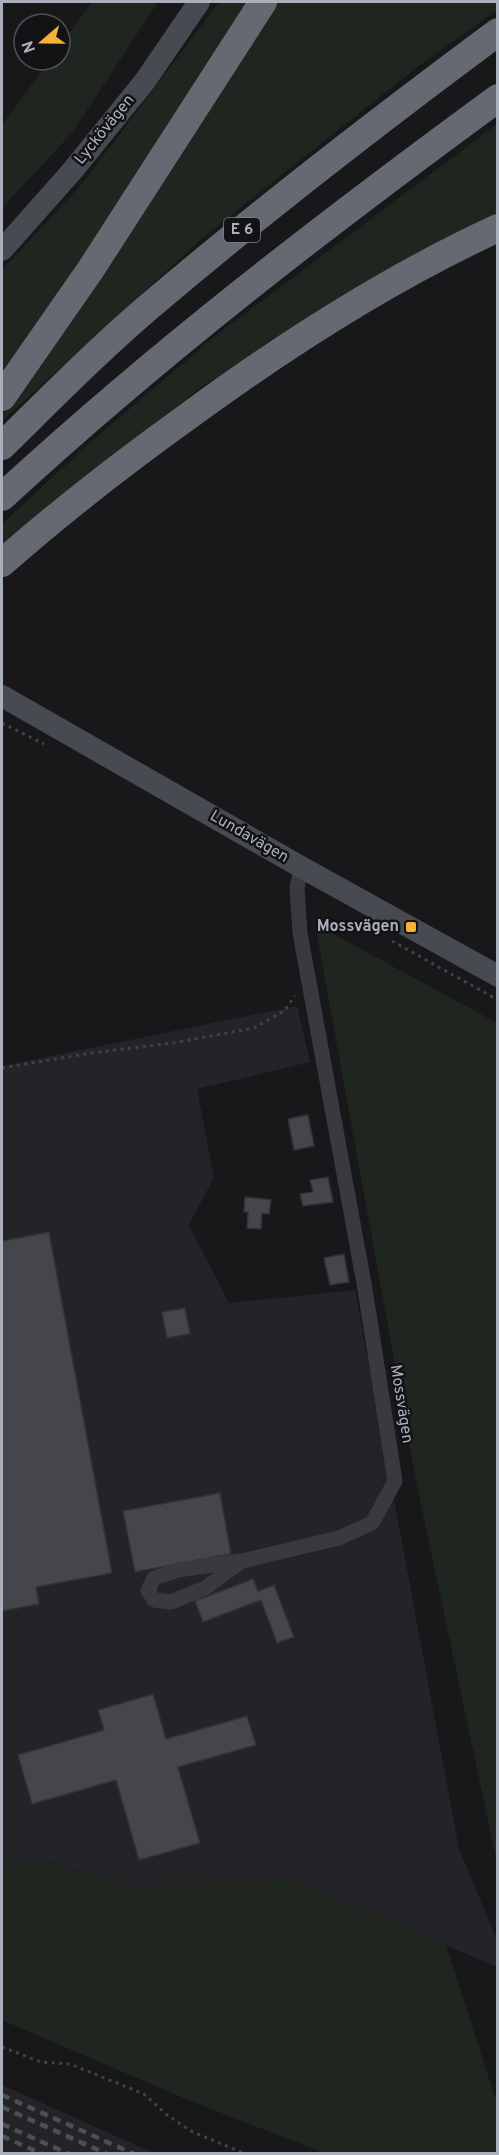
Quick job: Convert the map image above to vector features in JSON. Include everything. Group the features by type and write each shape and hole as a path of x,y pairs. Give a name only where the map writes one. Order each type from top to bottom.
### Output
{"highway":[{"path":"2,397 91,269 263,2"},
{"name":"E 6","path":"2,446 70,379 164,294 380,120 498,32"},
{"path":"2,497 104,405 269,270 498,98"},
{"path":"2,563 89,490 249,372 332,318 417,268 498,228"}],"main road":[{"name":"Lyckövägen","path":"2,250 73,170 145,81 200,2"},
{"name":"Lundavägen","path":"2,696 301,867 498,976"}],"street":[{"name":"Mossvägen","path":"242,1561 206,1588 171,1602 154,1600 148,1590 154,1578 170,1572 242,1561 339,1538 372,1523 395,1481 365,1289 297,914 297,888 301,867"}],"path":[{"path":"2,1068 90,1053 173,1043 254,1028 284,1011 295,998 306,969"},
{"path":"2,2047 41,2062 70,2064 144,2094 167,2115 192,2132 246,2154"}],"shaded area":[{"path":"92,2 158,2 72,133 2,208 2,125 41,72 72,72 72,30"},
{"path":"219,2 248,2 41,323 2,379 2,270 82,184"},
{"path":"277,2 497,2 497,10 420,65 206,235 2,421 2,415 74,311"},
{"path":"497,124 497,215 442,241 203,386 45,509 2,548 2,524 85,447 214,337"},
{"path":"315,924 497,1023 497,1863 417,1486"},
{"path":"297,1006 310,1062 197,1089 214,1177 189,1225 229,1303 355,1290 459,1849 497,1940 497,1967 294,1880 126,1886 50,1862 2,1862 2,1066"},
{"path":"2,1862 49,1862 126,1886 294,1880 446,1945 497,2103 497,2153 324,2153 193,2102 2,2020"},
{"path":"2,2085 138,2146 156,2153 2,2153"}],"building":[{"path":"308,1115 314,1146 294,1150 288,1119"},
{"path":"328,1177 333,1202 303,1206 300,1194 313,1192 310,1180"},
{"path":"245,1197 271,1200 269,1214 262,1213 261,1229 247,1228 248,1212 244,1212"},
{"path":"49,1232 112,1573 36,1587 39,1604 2,1611 2,1241"},
{"path":"344,1254 349,1282 330,1285 324,1258"},
{"path":"185,1308 190,1334 167,1338 162,1312"},
{"path":"220,1493 231,1554 135,1572 123,1511"},
{"path":"253,1579 258,1591 274,1585 294,1637 277,1643 261,1600 203,1622 195,1601"},
{"path":"153,1694 166,1739 247,1716 256,1745 178,1767 200,1843 139,1860 116,1780 32,1804 18,1755 104,1730 98,1710"}],"railway":[{"path":"2,2095 134,2154"},
{"path":"2,2107 107,2154"},
{"path":"2,2124 69,2154"},
{"path":"2,2136 42,2154"}],"place":[{"name":"Mossvägen","path":"411,927"}]}
